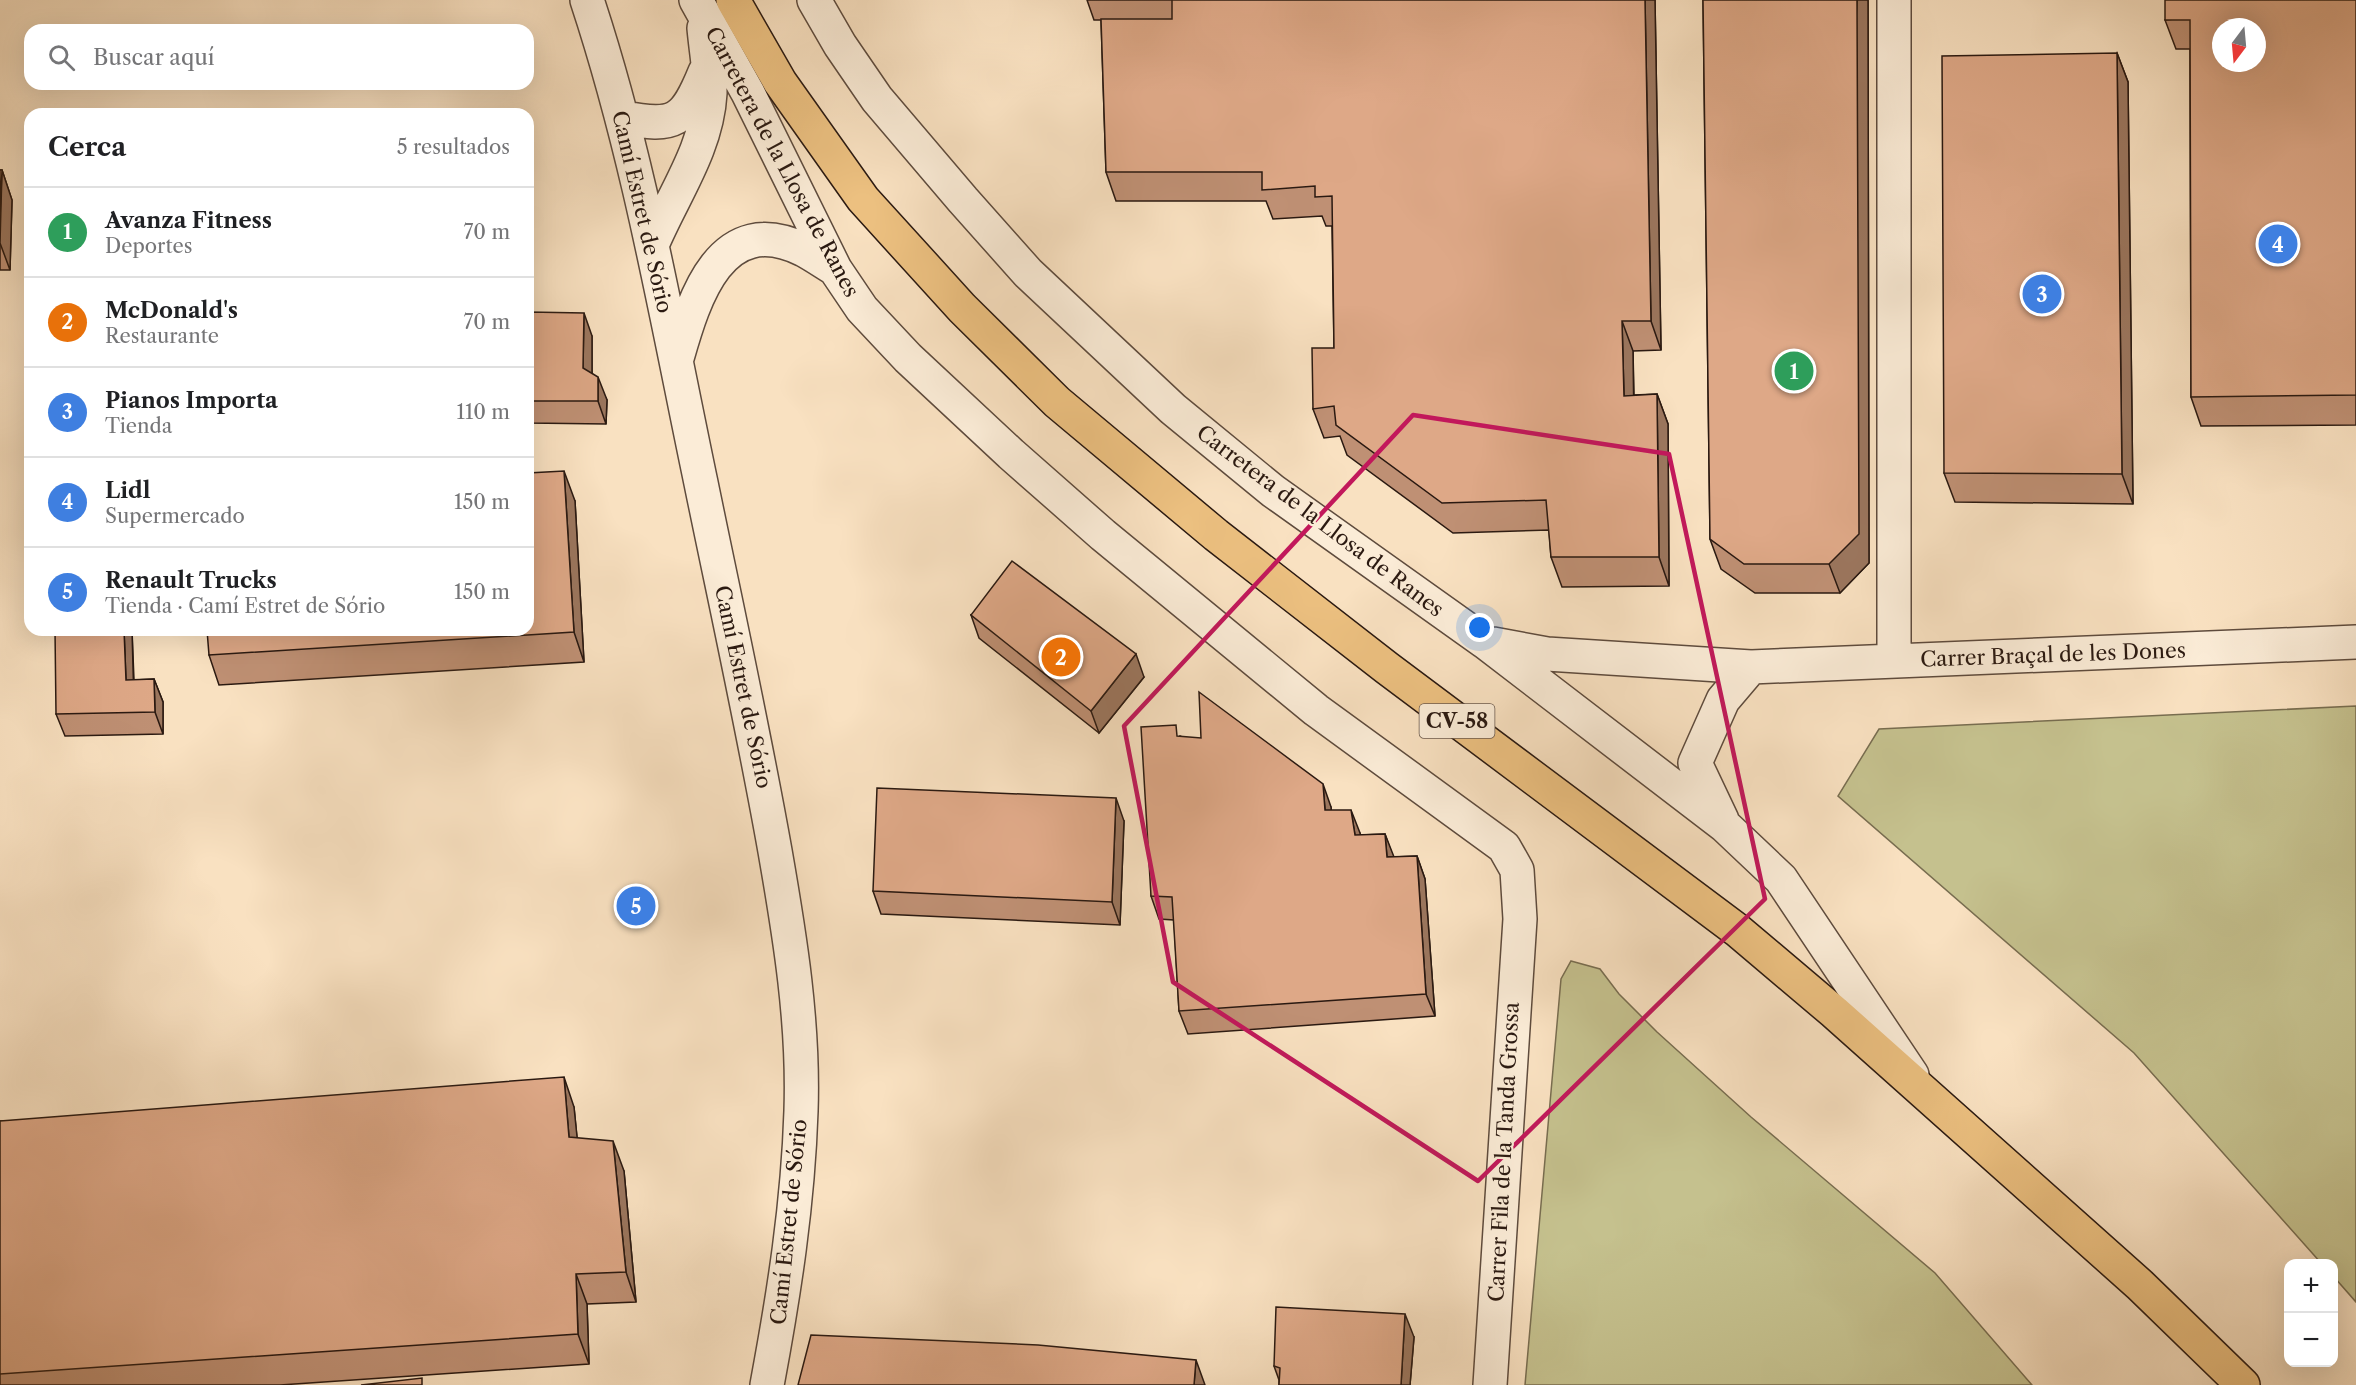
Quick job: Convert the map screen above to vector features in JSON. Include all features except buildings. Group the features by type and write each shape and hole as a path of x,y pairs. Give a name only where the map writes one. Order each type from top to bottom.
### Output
{"main road":[{"name":"CV-58","path":"734,0 780,82 863,199 962,308 1057,402 1216,535 1378,661 1737,930 1923,1091 2140,1285 2243,1385"}],"street":[{"name":"Camí Estret de Sório","path":"587,0 622,117 652,245 761,774 794,960 799,1041 800,1131 785,1287 767,1385"},
{"name":"Carretera de la Llosa de Ranes","path":"814,0 840,45 885,107 1028,273 1090,334 1173,409 1273,490 1485,642 1725,826 1781,879 1923,1091"},
{"path":"1894,0 1894,662"},
{"path":"652,245 700,143 710,96 708,65 699,7"},
{"name":"Carretera de la Llosa de Ranes","path":"699,7 748,93 835,269 862,309 908,358 1011,454 1103,535 1316,710 1504,847 1517,870 1520,920"},
{"path":"622,117 660,123 676,118 690,106 708,65"},
{"path":"676,363 702,286 717,261 733,250 749,242 768,241 803,250 835,269"},
{"name":"Carrer Braçal de les Dones","path":"1485,642 1546,654 1750,666 2356,642"},
{"path":"1725,826 1695,763 1723,700 1750,666"},
{"name":"Carrer Fila de la Tanda Grossa","path":"1490,1385 1520,920"}],"highlighted area":[{"path":"1413,415 1669,454 1765,899 1478,1181 1173,982 1124,726"}],"shaded area":[{"path":"2356,706 2356,1302 2338,1282 2338,1259 2317,1259 2134,1053 1838,796 1879,729"},
{"path":"1571,961 1600,969 1619,994 1657,1032 1751,1117 1935,1273 2032,1385 1525,1385 1561,979"}],"place":[{"name":"Lidl","path":"2278,244"},
{"name":"Pianos Importa","path":"2042,294"},
{"name":"Avanza Fitness","path":"1794,371"},
{"name":"McDonald's","path":"1061,657"},
{"name":"Renault Trucks","path":"636,906"}]}
